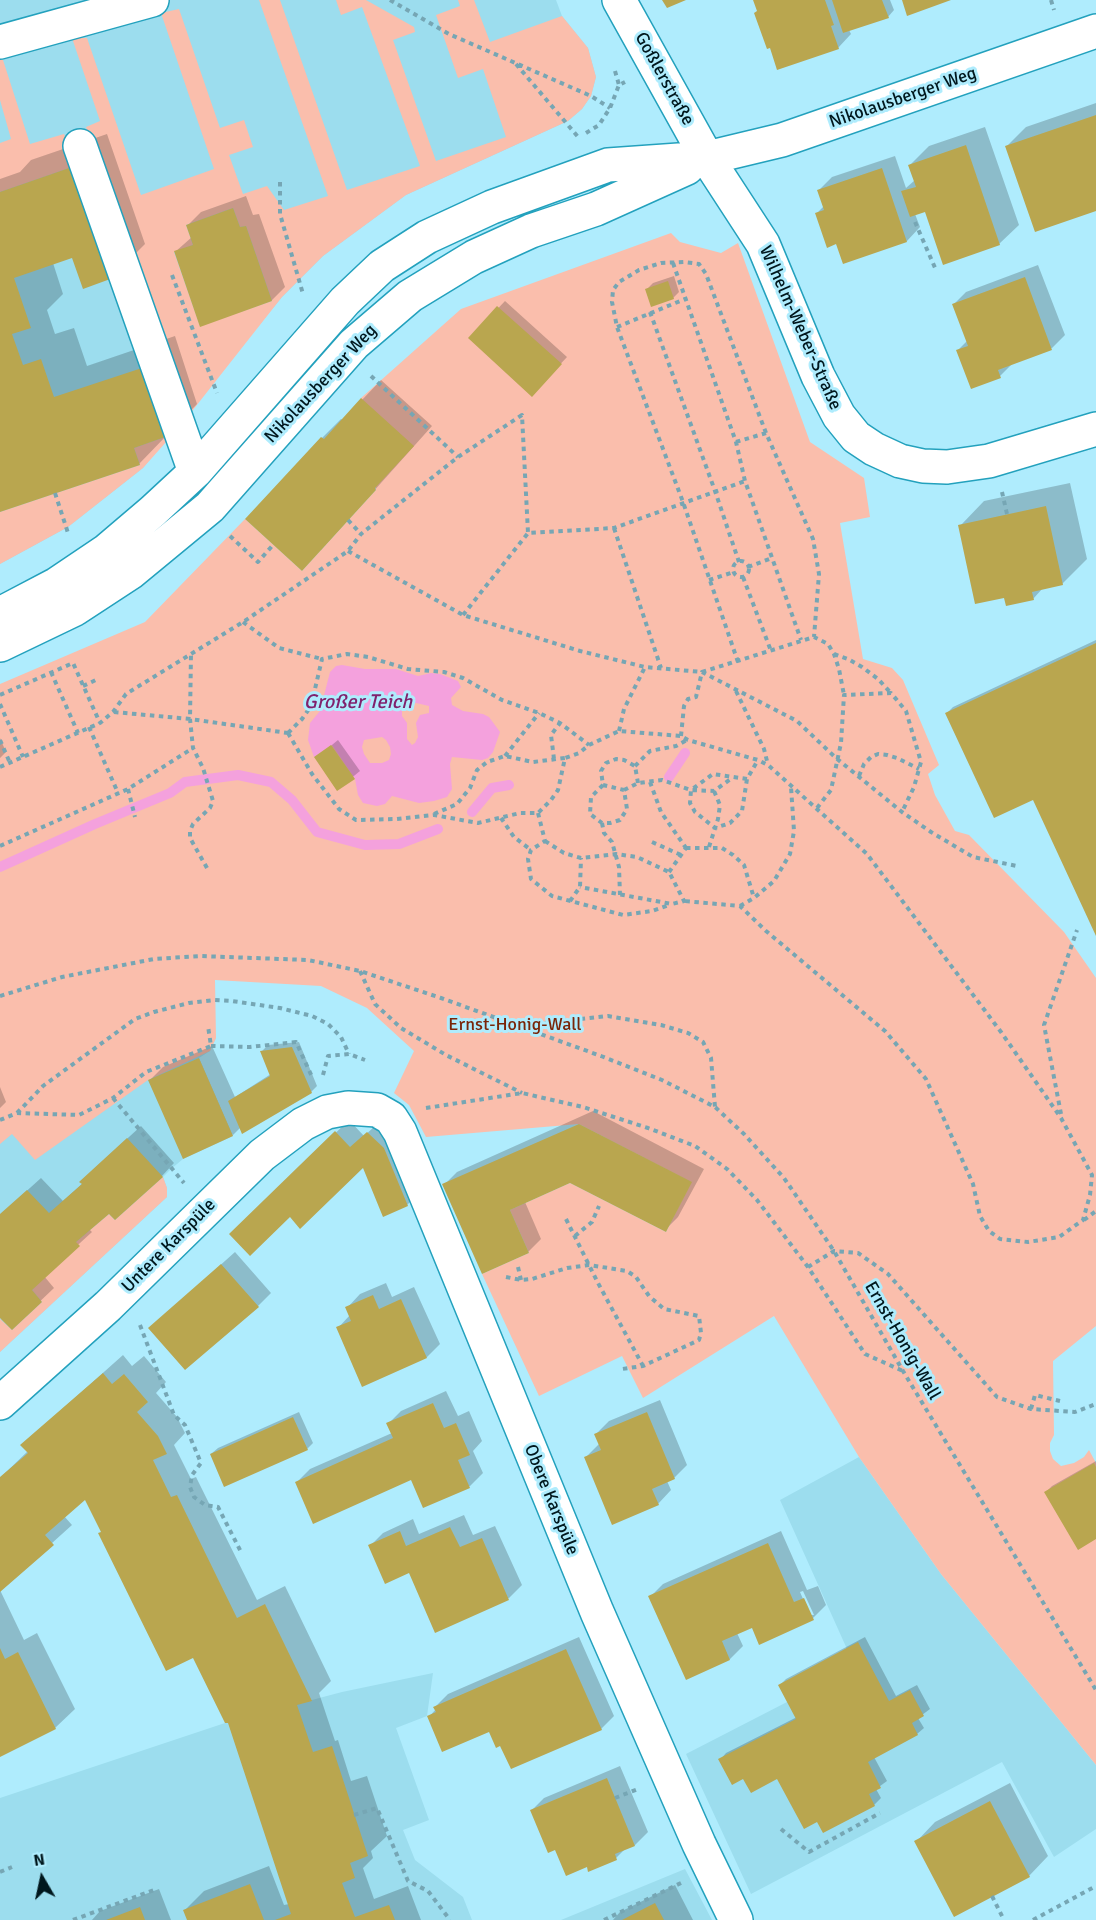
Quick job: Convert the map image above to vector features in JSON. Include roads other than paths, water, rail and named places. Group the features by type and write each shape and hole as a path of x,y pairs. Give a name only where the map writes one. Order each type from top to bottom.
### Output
{"street":[{"path":"0,42 152,0"},
{"name":"Goßlerstraße","path":"620,0 707,158"},
{"name":"Nikolausberger Weg","path":"0,614 57,584 106,551 195,472 345,301 382,266 413,245 492,207 608,165 707,158 782,140 1096,31"},
{"path":"80,146 195,472"},
{"name":"Nikolausberger Weg","path":"0,645 75,609 130,573 210,507 354,344 410,296 474,256 531,231 596,209 707,158"},
{"name":"Wilhelm-Weber-Straße","path":"707,158 764,244 818,376 839,416 856,437 874,449 900,460 923,466 947,467 989,461 1096,429"},
{"name":"Untere Karspüle","path":"0,1403 108,1306 262,1155 303,1124 327,1112 348,1108 376,1110 391,1118"},
{"name":"Obere Karspüle","path":"391,1118 400,1132 597,1612 736,1920"}],"water":[{"name":"Großer Teich","path":"336,666 396,669 418,676 431,673 440,674 458,681 461,687 451,698 452,705 463,711 489,717 500,732 493,752 488,758 482,760 452,757 450,764 452,789 447,797 419,803 392,796 385,804 377,806 363,803 358,795 355,779 332,745 314,757 308,740 310,723 320,711 330,672","holes":["416,703 429,706 429,713 420,715 416,723 418,737 412,745 407,739 407,723 402,716 402,708 404,704","382,737 390,747 389,760 382,763 370,763 362,747 364,740"]}],"waterway":[{"path":"669,777 685,753"},
{"path":"0,867 170,793 185,782 238,775 271,782 292,800 317,832 365,845 399,844 438,829"},
{"path":"472,812 492,788 509,785"}],"park label":[{"name":"Ernst-Honig-Wall","path":"515,1025"}]}
